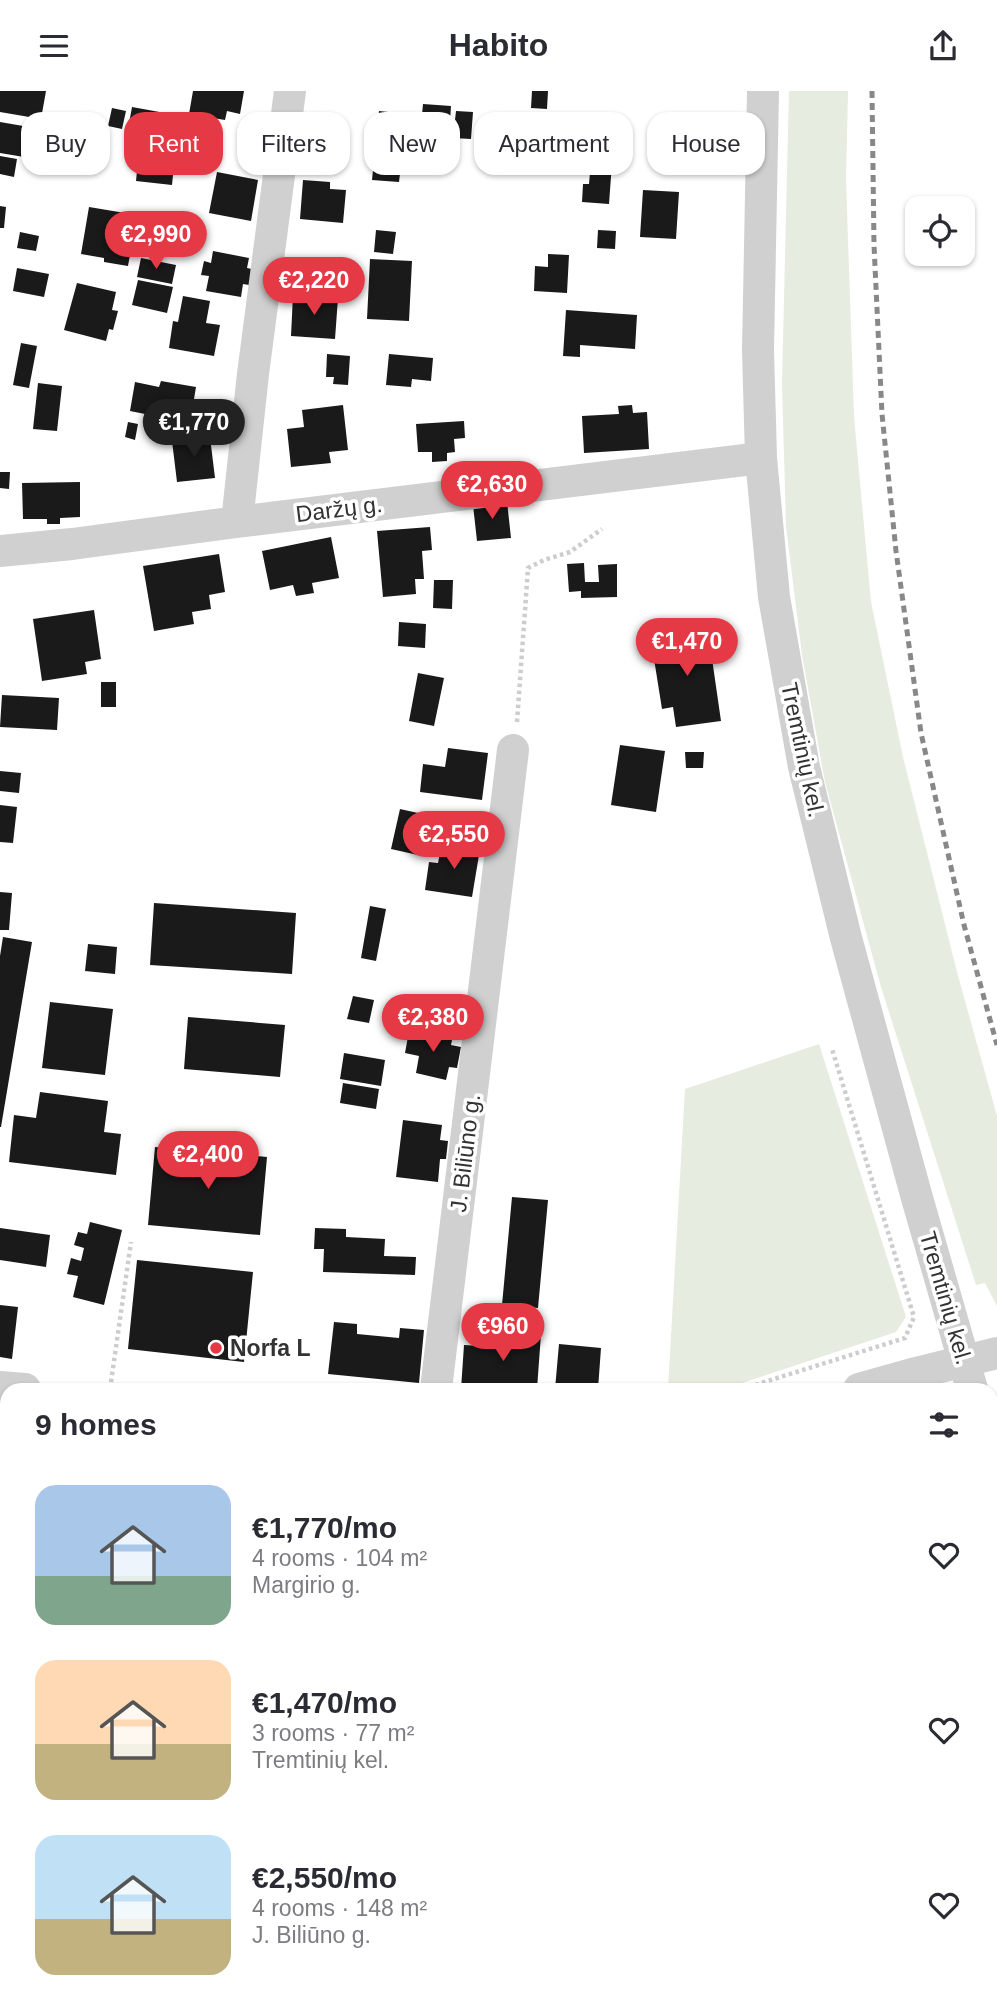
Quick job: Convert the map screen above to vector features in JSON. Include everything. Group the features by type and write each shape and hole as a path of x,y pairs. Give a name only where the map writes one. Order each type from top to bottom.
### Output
{"street":[{"path":"237,521 253,374 290,91"},
{"name":"Tremtinių kel.","path":"763,91 758,350 761,458 774,597 804,767 870,1027 968,1375"},
{"name":"Daržų g.","path":"0,551 761,458"},
{"name":"J. Biliūno g.","path":"437,1383 513,750"},
{"path":"906,1383 968,1375 997,1353"}],"path":[{"path":"513,750 528,568 570,552 602,529"},
{"path":"762,1383 905,1338 914,1317 832,1049"},
{"path":"111,1383 131,1242"}],"shaded area":[{"path":"789,91 848,91 846,179 854,417 871,602 903,757 957,972 997,1116 997,1306 985,1283 976,1285 881,987 825,782 802,655 786,526 782,383"},
{"path":"819,1044 906,1317 896,1332 742,1383 668,1383 685,1089"}],"building":[{"path":"0,91 46,91 42,112 21,112 21,116 0,112"},
{"path":"193,91 244,91 240,112 227,111 225,120 223,112 189,112"},
{"path":"532,91 548,91 547,109 531,108"},
{"path":"423,104 451,106 451,112 422,112"},
{"path":"132,107 160,112 131,112"},
{"path":"112,108 126,111 122,129 110,126"},
{"path":"456,111 473,112 471,139 460,138 460,112"},
{"path":"0,122 21,126 21,156 0,153"},
{"path":"0,156 17,159 14,177 0,174"},
{"path":"223,173 258,180 251,221 209,213 216,175"},
{"path":"137,175 173,175 172,185 136,181"},
{"path":"373,175 400,175 399,182 372,180"},
{"path":"590,175 611,175 609,204 582,202 583,184 589,184"},
{"path":"303,180 330,182 330,189 346,190 343,223 300,219"},
{"path":"643,190 679,192 676,239 640,237"},
{"path":"0,206 6,207 4,228 0,228"},
{"path":"89,207 137,215 128,266 81,254"},
{"path":"376,230 396,232 393,254 374,252"},
{"path":"598,230 616,231 615,249 597,248"},
{"path":"20,232 39,236 36,251 17,248"},
{"path":"213,251 249,258 247,268 252,269 249,285 243,284 241,297 206,291 209,276 201,275 204,261 211,263"},
{"path":"548,254 569,255 567,293 534,291 535,266 548,267"},
{"path":"141,258 176,265 172,284 137,277"},
{"path":"370,259 412,261 409,321 367,319"},
{"path":"17,268 49,274 44,297 13,291"},
{"path":"138,280 173,287 167,313 132,305"},
{"path":"77,283 116,292 112,310 118,311 113,330 109,329 106,341 64,330"},
{"path":"293,295 338,298 335,339 291,336"},
{"path":"183,296 210,301 206,323 220,325 214,356 169,348 173,321 178,322"},
{"path":"566,310 637,315 635,349 580,345 580,357 563,356"},
{"path":"21,343 37,346 29,388 13,385"},
{"path":"327,354 350,356 348,385 333,384 334,377 326,377"},
{"path":"389,354 433,358 431,381 412,379 411,387 386,385"},
{"path":"161,381 196,387 190,423 130,411 135,382 159,387"},
{"path":"38,383 62,386 57,431 33,429"},
{"path":"343,405 348,450 329,452 331,463 291,467 287,429 304,427 302,410"},
{"path":"632,405 633,413 647,412 649,449 584,453 582,416 619,414 618,406"},
{"path":"464,421 465,438 454,439 455,452 447,453 447,461 432,462 432,452 418,452 416,424"},
{"path":"128,422 138,424 135,440 125,437"},
{"path":"210,437 215,478 177,482 172,441"},
{"path":"0,472 10,472 9,489 0,488"},
{"path":"80,482 80,517 60,518 60,524 47,524 47,519 23,519 22,483"},
{"path":"507,501 511,538 477,541 473,505"},
{"path":"430,527 432,550 422,551 424,579 415,579 416,594 383,597 377,531"},
{"path":"331,537 339,578 312,583 314,593 296,596 293,585 270,590 262,551"},
{"path":"219,554 225,592 209,595 211,609 192,612 194,624 154,631 143,566"},
{"path":"584,563 585,582 599,582 598,565 617,564 617,597 581,598 581,591 569,592 567,564"},
{"path":"434,580 453,580 452,609 433,608"},
{"path":"94,610 101,659 85,662 87,674 42,681 33,619"},
{"path":"399,622 426,624 425,648 398,646"},
{"path":"708,631 721,721 676,727 673,707 662,709 651,640"},
{"path":"418,673 444,678 434,726 409,721"},
{"path":"101,682 116,682 116,707 101,707"},
{"path":"2,695 59,698 57,730 0,727"},
{"path":"620,745 665,751 656,812 611,805"},
{"path":"448,748 488,753 482,800 420,792 423,764 445,767"},
{"path":"685,752 704,752 703,768 686,768"},
{"path":"0,771 21,773 19,793 0,791"},
{"path":"0,805 17,807 13,843 0,842"},
{"path":"400,809 427,815 418,855 391,849"},
{"path":"442,843 480,849 472,897 425,890 429,862 438,863"},
{"path":"0,892 12,893 9,930 0,930"},
{"path":"154,903 296,913 292,974 150,965"},
{"path":"370,906 386,909 376,961 361,958"},
{"path":"3,937 32,942 0,1127 0,956"},
{"path":"88,944 117,947 115,974 85,971"},
{"path":"353,996 374,1000 369,1023 347,1019"},
{"path":"50,1002 113,1009 105,1075 42,1068"},
{"path":"188,1017 285,1025 280,1077 184,1069"},
{"path":"409,1031 452,1040 451,1045 461,1047 457,1068 449,1067 446,1080 416,1073 419,1056 405,1053"},
{"path":"344,1053 385,1060 381,1086 340,1079"},
{"path":"343,1083 379,1089 376,1109 340,1103"},
{"path":"40,1092 108,1101 104,1132 121,1134 116,1175 9,1162 14,1115 36,1118"},
{"path":"403,1120 442,1125 440,1140 448,1141 446,1159 440,1159 438,1182 396,1177"},
{"path":"155,1147 267,1157 260,1235 148,1225"},
{"path":"512,1197 548,1200 538,1308 502,1305"},
{"path":"90,1222 122,1230 104,1305 73,1297 78,1276 67,1274 71,1258 81,1261 84,1248 74,1245 78,1232 87,1234"},
{"path":"0,1228 50,1235 46,1267 0,1260"},
{"path":"315,1228 346,1229 346,1237 385,1239 384,1256 416,1257 415,1275 323,1272 324,1249 314,1249"},
{"path":"137,1260 253,1272 244,1362 128,1349"},
{"path":"0,1305 18,1307 12,1359 0,1357"},
{"path":"334,1322 357,1324 357,1334 399,1338 400,1328 424,1330 419,1383 328,1374"},
{"path":"500,1331 541,1334 537,1383 461,1383 464,1345 499,1347"},
{"path":"559,1344 601,1348 598,1383 556,1383"}],"railway":[{"path":"872,91 874,245 882,414 896,551 921,733 964,925 997,1045"}],"place":[{"name":"Norfa L","path":"216,1348"}]}
